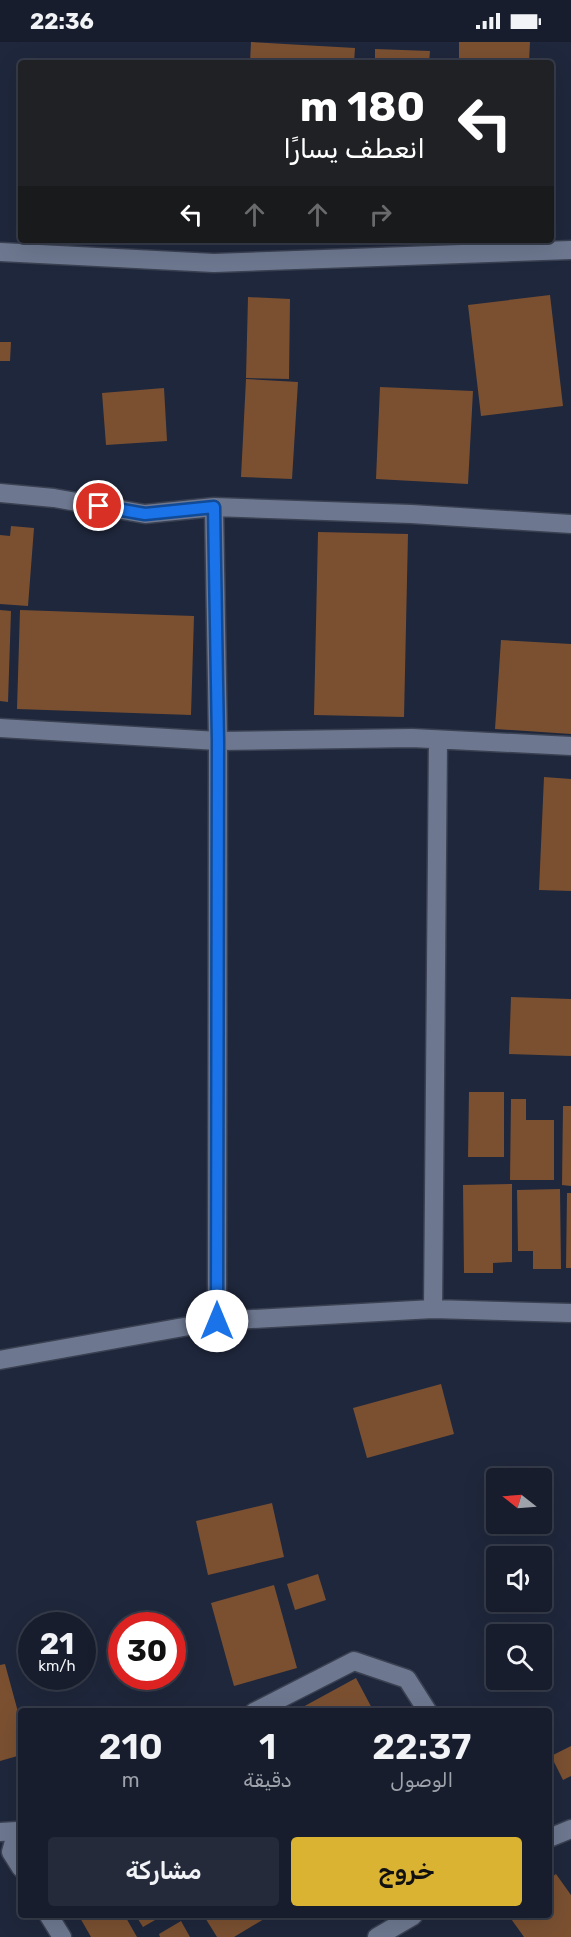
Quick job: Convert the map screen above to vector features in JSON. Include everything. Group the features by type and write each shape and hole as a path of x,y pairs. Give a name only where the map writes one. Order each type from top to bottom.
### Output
{"street":[{"path":"0,251 214,263 571,250"},
{"path":"0,493 54,498 145,514 214,507 411,514 571,524"},
{"path":"214,507 218,741 217,1321"},
{"path":"0,728 218,741 412,738 571,746"},
{"path":"433,1309 438,740"},
{"path":"0,1360 217,1321 433,1309 571,1313"},
{"path":"262,1708 354,1661 407,1679 425,1708"},
{"path":"552,1837 571,1829"},
{"path":"13,1831 11,1852 18,1863"},
{"path":"50,1918 62,1937"},
{"path":"377,1937 410,1918"}],"building":[{"path":"251,42 355,48 354,60 250,60"},
{"path":"459,42 530,42 529,60 459,60"},
{"path":"375,49 430,51 429,60 375,60"},
{"path":"550,295 563,406 481,416 468,305"},
{"path":"248,297 290,299 289,379 246,378"},
{"path":"0,342 11,342 10,361 0,361"},
{"path":"246,379 298,382 292,479 241,477"},
{"path":"380,387 473,391 468,484 376,479"},
{"path":"164,388 167,441 106,445 102,393"},
{"path":"11,526 34,528 28,606 0,604 0,535 10,536"},
{"path":"318,532 408,534 404,717 314,715"},
{"path":"0,610 11,611 8,702 0,701"},
{"path":"20,610 194,616 191,715 17,709"},
{"path":"501,640 571,644 571,734 495,729"},
{"path":"544,777 571,779 571,891 539,890"},
{"path":"511,997 571,999 571,1056 509,1054"},
{"path":"469,1092 504,1092 504,1157 468,1157"},
{"path":"511,1099 526,1099 526,1120 554,1120 554,1180 510,1180"},
{"path":"563,1106 571,1106 571,1186 562,1185"},
{"path":"512,1184 512,1262 493,1263 493,1273 464,1273 463,1185"},
{"path":"560,1189 561,1269 533,1269 533,1251 518,1251 517,1190"},
{"path":"567,1193 571,1193 571,1268 566,1268"},
{"path":"441,1384 454,1434 367,1458 353,1408"},
{"path":"272,1503 284,1557 208,1575 196,1521"},
{"path":"318,1574 326,1600 295,1610 287,1584"},
{"path":"274,1585 297,1668 234,1686 211,1603"},
{"path":"5,1664 18,1712 18,1756 0,1761 0,1665"},
{"path":"356,1678 372,1708 301,1708"},
{"path":"571,1746 571,1776 563,1780 552,1756"},
{"path":"556,1874 571,1895 571,1937 524,1937 510,1918 552,1918 552,1877"},
{"path":"80,1918 126,1918 137,1937 91,1937"},
{"path":"137,1918 159,1918 143,1927"},
{"path":"205,1918 264,1919 234,1937 217,1937"},
{"path":"181,1921 190,1937 160,1937 159,1934"}],"route":[{"path":"99,506 145,514 214,507 218,741 217,1321"}]}
